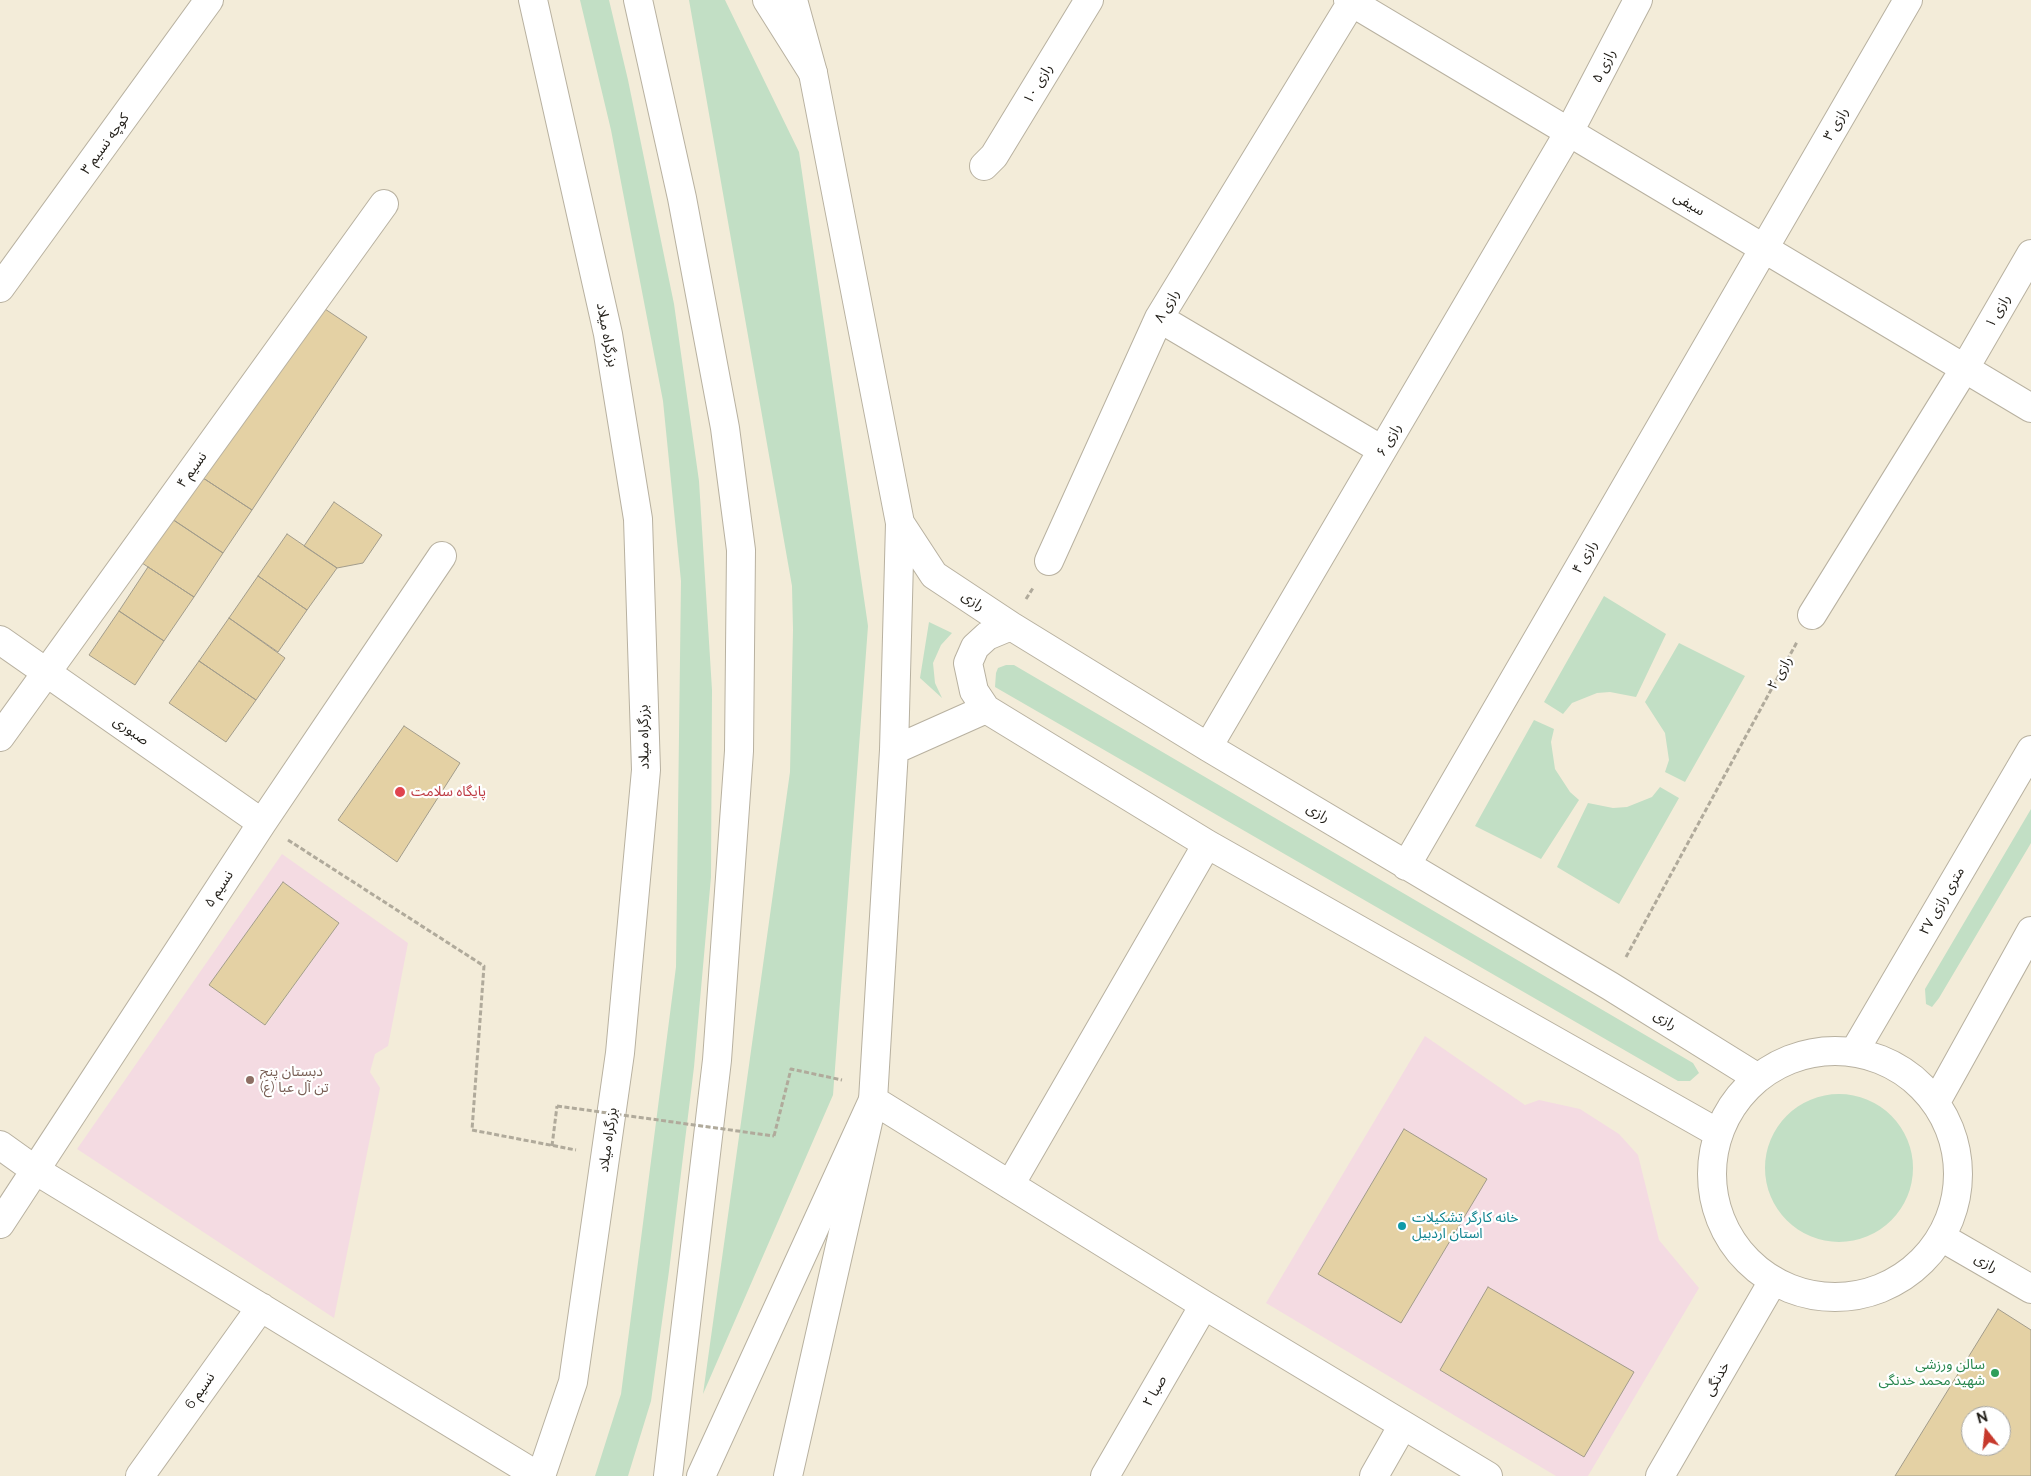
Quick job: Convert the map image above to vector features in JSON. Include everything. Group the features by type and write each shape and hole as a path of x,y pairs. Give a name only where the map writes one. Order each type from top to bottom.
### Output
{"main road":[{"name":"کوچه نسیم ۳","path":"0,288 209,0"},
{"name":"بزرگراه میلاد","path":"532,0 608,334 638,519 646,770 620,1053 573,1382 540,1476"},
{"path":"638,0 682,198 726,428 741,550 739,751 717,1060 668,1476"},
{"path":"767,0 813,72"},
{"path":"788,1476 874,1093 894,750 900,523 813,72 793,0"},
{"name":"رازی ۱۰","path":"984,166 994,156 1089,0"},
{"name":"رازی ۵","path":"1569,132 1638,0"},
{"name":"رازی ۳","path":"1764,248 1908,0"},
{"name":"سیفی","path":"1351,1 2031,408"},
{"name":"رازی ۸","path":"1049,561 1159,318 1351,1"},
{"name":"رازی ۶","path":"1208,747 1569,132"},
{"name":"نسیم ۴","path":"0,737 384,204"},
{"name":"رازی ۴","path":"1406,866 1764,248"},
{"name":"رازی ۱","path":"1965,368 2031,254"},
{"path":"1159,318 1382,450"},
{"path":"1812,615 1965,368"},
{"name":"رازی","path":"900,523 934,575 1011,626 1406,866 1610,986 1758,1078"},
{"name":"نسیم ۵","path":"0,1224 262,823 442,556"},
{"path":"1011,626 987,636 975,647 968,663 974,691 986,709 1207,844 1718,1133"},
{"name":"صبوری","path":"0,640 262,823"},
{"path":"894,750 986,709"},
{"name":"۲۷ متری رازی","path":"1854,1052 2031,750"},
{"path":"1010,1185 1207,844"},
{"path":"1936,1102 2031,931"},
{"path":"1820,1052 1854,1052 1886,1061 1913,1079 1936,1102 1952,1134 1958,1169 1955,1204 1941,1237 1917,1267 1884,1287 1848,1297 1809,1295 1774,1281 1741,1254 1719,1217 1711,1175 1718,1133 1734,1102 1758,1078 1787,1060 1820,1052"},
{"path":"874,1093 1010,1185 1204,1306 1488,1476"},
{"path":"701,1476 874,1093"},
{"path":"0,1145 35,1170 540,1476"},
{"name":"رازی","path":"1941,1237 2031,1289"},
{"name":"خدنگی","path":"1660,1476 1774,1281"},
{"name":"صبا ۲","path":"1105,1476 1204,1306"},
{"name":"نسیم 6","path":"140,1476 260,1307"},
{"path":"1374,1476 1404,1425"}],"path":[{"path":"1011,626 1049,561"},
{"name":"رازی ۲","path":"1610,986 1812,615"},
{"path":"262,823 484,966 472,1130 606,1156"},
{"path":"552,1146 557,1106 774,1136 791,1069 874,1093"}],"shaded area":[{"name":"دبستان پنج تن آل عبا (ع)","path":"282,854 408,943 388,1046 375,1054 370,1072 380,1088 334,1318 77,1149","holes":["283,882 339,923 266,1025 209,985"]},
{"path":"1425,1036 1525,1105 1539,1100 1580,1109 1619,1134 1638,1155 1659,1240 1699,1288 1588,1476 1556,1476 1266,1303"}],"green space":[{"path":"580,0 609,0 628,80 674,304 699,481 712,690 711,877 694,1067 651,1401 628,1476 595,1476 621,1394 676,967 681,581 663,401 611,130"},
{"path":"689,0 725,0 799,152 868,626 833,1095 703,1394 790,772 793,630 792,586"},
{"path":"1604,596 1666,634 1636,697 1610,692 1597,693 1572,703 1563,714 1544,702"},
{"path":"929,622 952,633 941,645 933,663 935,683 942,698 920,678"},
{"path":"1679,643 1745,676 1685,782 1665,772 1669,760 1665,733 1645,702"},
{"path":"1014,665 1693,1063 1699,1073 1690,1081 1678,1081 995,687 998,668"},
{"path":"1534,720 1554,729 1551,742 1555,769 1570,792 1579,800 1541,859 1475,826"},
{"path":"1660,787 1679,798 1619,904 1557,867 1588,803 1613,808 1627,807 1652,797"},
{"path":"2031,809 2031,843 1939,998 1932,1007 1926,1004 1925,989"},
{"path":"1839,1094 1854,1095 1867,1099 1892,1115 1908,1140 1912,1153 1912,1183 1908,1196 1892,1221 1867,1237 1854,1241 1839,1242 1824,1241 1811,1237 1786,1221 1770,1196 1766,1183 1765,1168 1766,1153 1770,1140 1786,1115 1811,1099 1824,1095"}],"building":[{"path":"316,303 367,337 252,510 200,476"},
{"path":"200,476 252,510 223,553 172,519"},
{"path":"334,502 382,535 363,563 337,568 304,546"},
{"path":"172,519 223,553 194,597 142,563"},
{"path":"287,534 337,568 307,610 258,576"},
{"path":"148,567 194,597 164,641 119,611"},
{"path":"258,576 307,610 278,652 229,618"},
{"path":"119,611 164,641 135,685 89,655"},
{"path":"229,618 285,658 256,700 199,661"},
{"path":"199,661 256,700 226,742 169,703"},
{"name":"پایگاه سلامت","path":"404,726 460,763 397,862 338,820"},
{"path":"283,882 339,923 265,1025 209,985"},
{"name":"خانه کارگر تشکیلات استان اردبیل","path":"1404,1129 1487,1179 1401,1323 1318,1274"},
{"path":"1488,1287 1634,1372 1584,1457 1440,1370"},
{"name":"سالن ورزشی شهید محمد خدنگی","path":"1998,1309 2031,1330 2031,1476 1895,1476"}],"place":[{"name":"پایگاه سلامت","path":"400,792"},
{"name":"دبستان پنج تن آل عبا (ع)","path":"250,1080"},
{"name":"خانه کارگر تشکیلات استان اردبیل","path":"1402,1226"},
{"name":"سالن ورزشی شهید محمد خدنگی","path":"1995,1373"}]}
